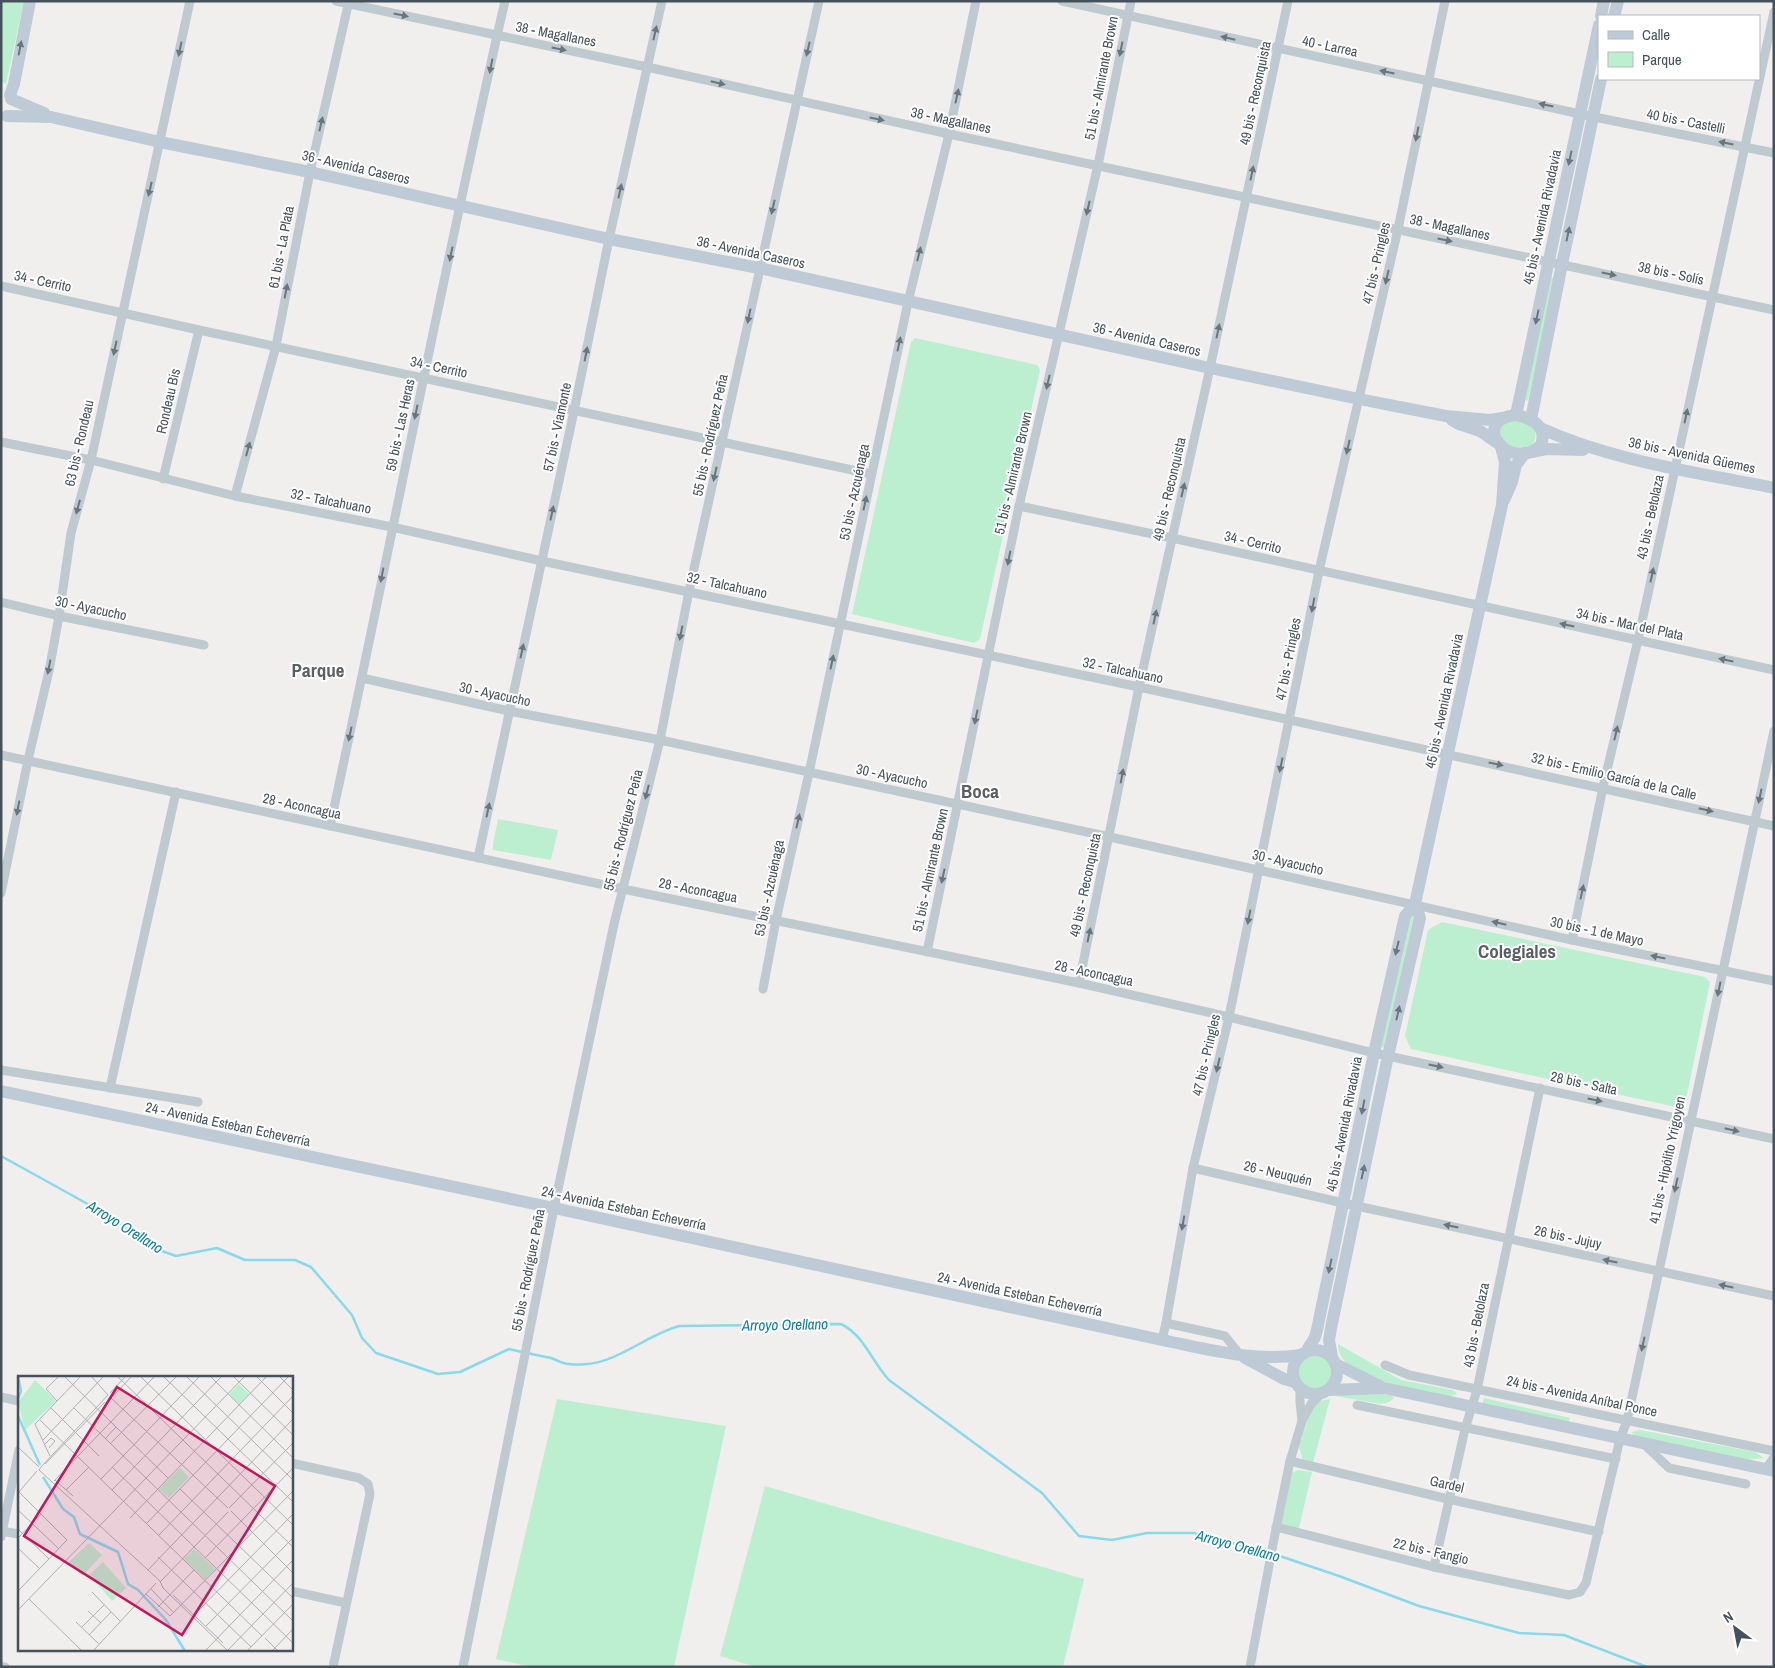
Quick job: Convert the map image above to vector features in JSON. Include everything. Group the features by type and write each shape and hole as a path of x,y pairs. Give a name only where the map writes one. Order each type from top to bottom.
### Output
{"main road":[{"path":"4,117 13,104 7,94 14,84 30,1"},
{"path":"1601,15 1604,1"},
{"path":"1614,15 1618,1"},
{"name":"45 bis - Avenida Rivadavia","path":"1536,424 1555,263 1579,112 1598,29"},
{"name":"45 bis - Avenida Rivadavia","path":"1516,415 1594,117 1601,80"},
{"name":"36 - Avenida Caseros","path":"7,94 51,117"},
{"name":"36 - Avenida Caseros","path":"4,117 51,117 160,142 310,172 609,239 759,268 1359,399 1446,416 1490,420 1502,418"},
{"path":"1516,415 1536,424 1542,433 1541,445 1526,453 1508,452 1500,446 1494,435 1494,428 1502,418 1516,415"},
{"name":"36 - Avenida Caseros","path":"1446,416 1459,424 1480,431 1500,446"},
{"name":"36 bis - Avenida Güemes","path":"1536,424 1574,442 1604,452 1774,488"},
{"name":"45 bis - Avenida Rivadavia","path":"1334,1361 1329,1340 1374,1053 1405,916 1415,904 1502,505 1505,462 1500,446"},
{"name":"36 bis - Avenida Güemes","path":"1526,453 1548,449 1604,452"},
{"name":"45 bis - Avenida Rivadavia","path":"1502,505 1512,482 1516,466 1526,453"},
{"name":"45 bis - Avenida Rivadavia","path":"1304,1353 1315,1337 1317,1330 1388,1056 1420,918 1415,904"},
{"name":"24 - Avenida Esteban Echeverría","path":"1,1091 1241,1356 1263,1358 1304,1353"},
{"path":"1384,1388 1334,1361 1320,1350 1304,1353 1295,1363 1292,1372 1298,1386 1306,1393 1384,1388 1770,1470"},
{"name":"24 - Avenida Esteban Echeverría","path":"1241,1356 1298,1386"},
{"path":"1325,1392 1337,1378 1334,1361"}],"street":[{"name":"63 bis - Rondeau","path":"1,893 28,760 49,671 71,533 91,460 190,1"},
{"name":"38 - Magallanes","path":"336,1 1555,263"},
{"name":"59 bis - Las Heras","path":"330,826 505,1"},
{"name":"57 bis - Viamonte","path":"478,858 609,239 662,1"},
{"name":"55 bis - Rodríguez Peña","path":"463,1667 554,1208 614,924 660,740 689,591 819,1"},
{"name":"53 bis - Azcuénaga","path":"763,989 776,920 908,302 949,134 976,1"},
{"name":"40 - Larrea","path":"1062,1 1278,49 1579,112 1594,117"},
{"name":"51 bis - Almirante Brown","path":"927,952 1019,506 1098,165 1131,1"},
{"name":"49 bis - Reconquista","path":"1079,983 1139,687 1210,368 1288,1"},
{"name":"47 bis - Pringles","path":"1162,1340 1193,1168 1229,1017 1320,571 1398,229 1445,1"},
{"name":"61 bis - La Plata","path":"235,496 276,346 310,172 348,3"},
{"name":"43 bis - Betolaza","path":"1760,77 1774,12"},
{"name":"43 bis - Betolaza","path":"1572,940 1759,80"},
{"name":"40 bis - Castelli","path":"1594,117 1774,153"},
{"name":"38 bis - Solís","path":"1555,263 1774,310"},
{"name":"34 - Cerrito","path":"1,286 871,474"},
{"name":"Rondeau Bis","path":"164,479 199,330"},
{"name":"32 - Talcahuano","path":"1,442 91,460 235,496 392,527 542,561 1448,754"},
{"name":"34 - Cerrito","path":"1019,506 1480,606"},
{"name":"30 - Ayacucho","path":"1,602 59,616 204,645"},
{"name":"34 bis - Mar del Plata","path":"1480,606 1774,670"},
{"name":"30 - Ayacucho","path":"362,678 509,711 660,740 1415,904"},
{"name":"41 bis - Hipólito Yrigoyen","path":"1580,1592 1586,1583 1620,1438 1626,1421 1774,732"},
{"name":"32 bis - Emilio García de la Calle","path":"1448,754 1774,826"},
{"name":"28 - Aconcagua","path":"1,755 623,889 1079,983 1388,1056"},
{"path":"110,1088 176,792"},
{"name":"30 bis - 1 de Mayo","path":"1415,904 1572,940 1774,981"},
{"name":"28 bis - Salta","path":"1388,1056 1774,1139"},
{"path":"1,1070 198,1102"},
{"name":"43 bis - Betolaza","path":"1434,1567 1465,1429 1477,1390 1540,1088"},
{"name":"26 - Neuquén","path":"1193,1168 1350,1204"},
{"name":"26 bis - Jujuy","path":"1350,1204 1774,1296"},
{"name":"24 - Avenida Esteban Echeverría","path":"1166,1323 1225,1336 1241,1356"},
{"name":"24 bis - Avenida Aníbal Ponce","path":"1385,1365 1409,1375 1774,1451"},
{"path":"1298,1386 1302,1421"},
{"path":"1250,1667 1290,1461 1302,1421 1311,1404 1325,1392"},
{"path":"1,1397 18,1401"},
{"path":"1356,1405 1616,1459"},
{"path":"1644,1443 1669,1468 1746,1484"},
{"path":"18,1455 2,1533 18,1534"},
{"path":"1770,1470 1774,1457"},
{"name":"Gardel","path":"1290,1461 1448,1499 1599,1532"},
{"path":"292,1463 359,1478 368,1484 370,1494 333,1667"},
{"name":"22 bis - Fangio","path":"1276,1528 1434,1567 1570,1595 1580,1592"},
{"path":"292,1591 346,1603"},
{"path":"1,1666 5,1667"}],"green space":[{"path":"1,1 24,1 6,84 1,81"},
{"path":"1551,277 1555,278 1528,401 1525,400"},
{"path":"915,338 1037,365 1040,370 980,639 974,643 852,614 911,342"},
{"path":"1505,421 1520,421 1529,424 1535,433 1533,443 1524,449 1517,449 1503,441 1499,428"},
{"path":"498,819 558,830 551,860 493,850"},
{"path":"1411,917 1414,918 1385,1048 1381,1047"},
{"path":"1442,922 1705,977 1710,982 1686,1100 1676,1107 1411,1049 1405,1036 1428,930"},
{"path":"1338,1344 1401,1380 1453,1390 1457,1394 1450,1396 1421,1391 1384,1382 1366,1375 1351,1367 1341,1357"},
{"path":"1315,1355 1327,1361 1333,1373 1327,1385 1315,1391 1303,1385 1297,1373 1303,1361"},
{"path":"1358,1392 1391,1395 1394,1398 1389,1402 1381,1404 1335,1396"},
{"path":"1484,1398 1570,1418 1568,1423 1482,1404"},
{"path":"557,1399 726,1426 674,1667 530,1667 496,1659"},
{"path":"1330,1399 1313,1463 1303,1460 1299,1447 1313,1407 1320,1401"},
{"path":"1640,1430 1755,1452 1764,1458 1743,1460 1636,1437 1631,1432"},
{"path":"1298,1470 1312,1472 1298,1532 1281,1527 1292,1473"},
{"path":"765,1486 1084,1579 1063,1667 756,1667 720,1656"}],"waterway":[{"name":"Arroyo Orellano","path":"1,1156 104,1213 159,1250 176,1256 217,1248 245,1260 295,1260 311,1267 352,1315 362,1338 376,1353 438,1374 460,1372 509,1349 522,1352"},
{"name":"Arroyo Orellano","path":"528,1353 551,1358 566,1364 585,1364 600,1362 613,1357 652,1337 679,1326 841,1324 856,1335 889,1380 1042,1493 1079,1536 1112,1540 1147,1533 1194,1533 1269,1553"},
{"name":"Arroyo Orellano","path":"1274,1554 1419,1606 1519,1633 1564,1635 1647,1667"}],"district":[{"name":"Parque","path":"318,670"},
{"name":"Boca","path":"980,791"},
{"name":"Colegiales","path":"1517,951"}]}
